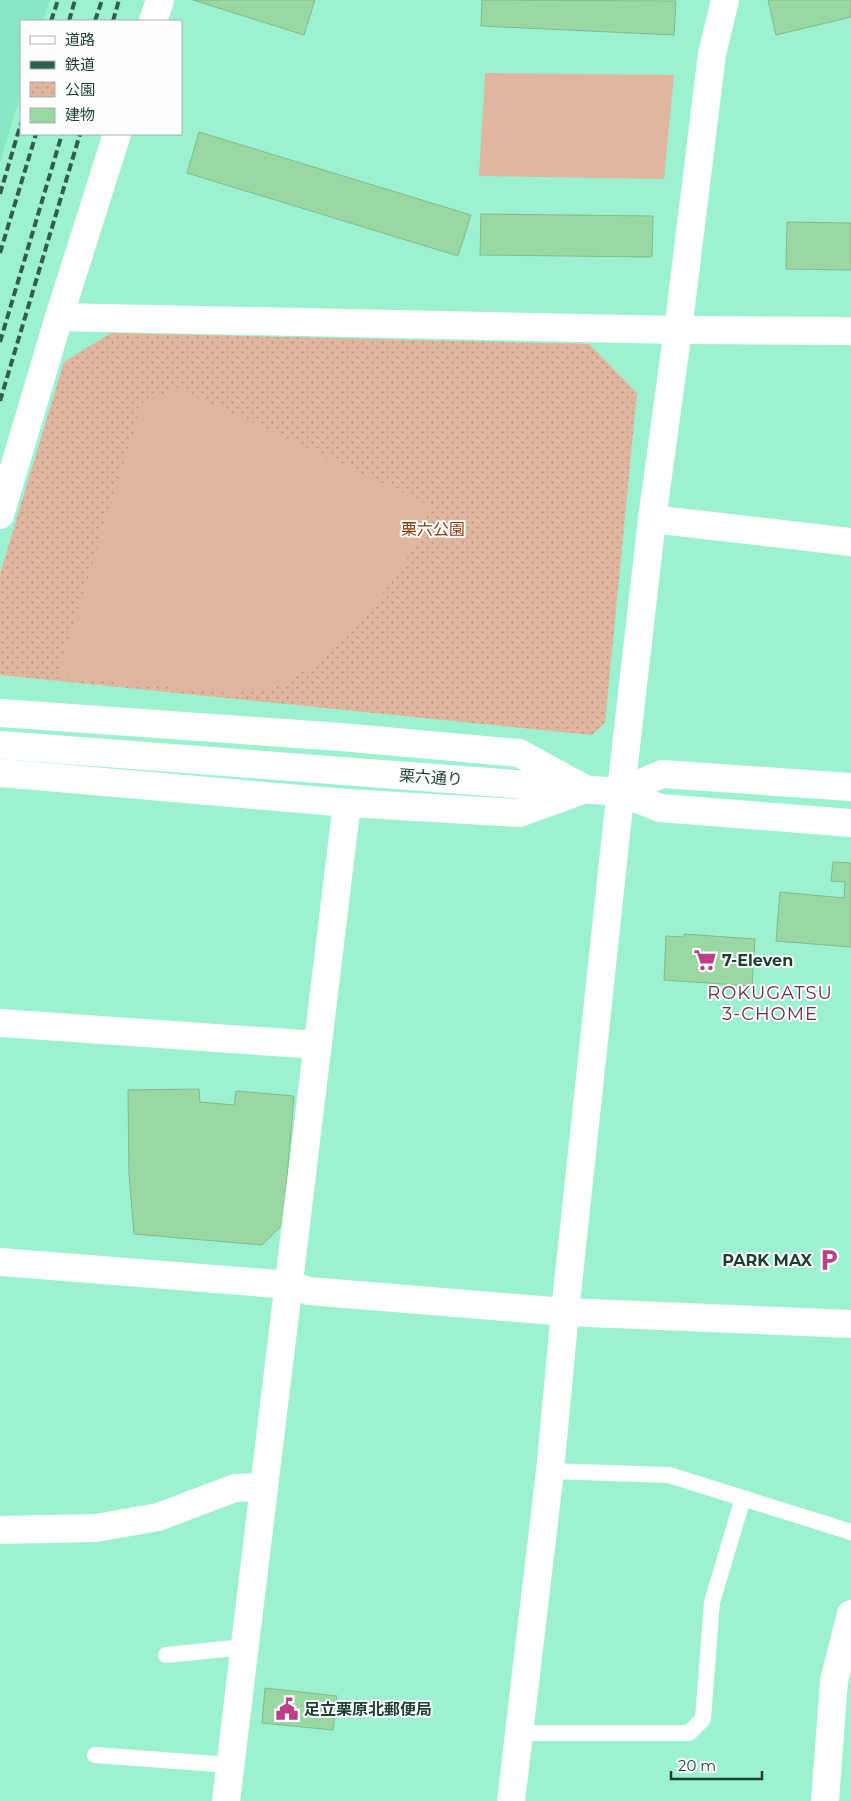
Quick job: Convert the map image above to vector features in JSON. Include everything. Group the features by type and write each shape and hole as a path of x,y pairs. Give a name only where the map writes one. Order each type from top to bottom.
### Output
{"street":[{"path":"153,20 160,0"},
{"path":"511,1801 550,1471 620,792 652,519 678,330 712,54 726,0"},
{"path":"0,516 59,317 117,135"},
{"path":"59,317 678,330 851,331"},
{"path":"652,519 851,542"},
{"path":"0,713 341,737 519,753 585,790"},
{"name":"栗六通り","path":"0,745 620,792 660,808 851,822"},
{"path":"0,773 347,803 519,813 585,790"},
{"name":"栗六通り","path":"620,792 662,774 851,787"},
{"path":"226,1801 347,803"},
{"path":"0,1023 317,1045"},
{"path":"0,1262 290,1285 309,1291 565,1312 851,1324"},
{"path":"0,1530 96,1528 158,1517 235,1488 263,1488"},
{"path":"824,1801 841,1724 834,1681 851,1614"}],"lane":[{"path":"550,1471 669,1475 851,1532"},
{"path":"518,1733 689,1733 703,1719 712,1602 743,1498"},
{"path":"166,1656 244,1647"},
{"path":"95,1756 230,1765"}],"shaded area":[{"path":"0,0 50,0 43,20 20,20 20,96 0,162"}],"green space":[{"path":"485,73 674,75 664,179 479,176"},
{"name":"栗六公園","path":"111,333 589,344 637,393 605,723 592,735 0,675 0,574 64,362"},
{"path":"178,388 432,506 407,558 375,604 313,665 288,682 266,689 233,693 57,677 143,402"}],"building":[{"path":"193,0 315,0 304,35"},
{"path":"482,0 676,1 674,35 481,26"},
{"path":"768,0 851,0 851,17 776,35"},
{"path":"199,132 471,215 458,256 187,173"},
{"path":"481,214 653,216 652,257 480,255"},
{"path":"787,222 851,223 851,270 786,269"},
{"path":"833,862 851,863 851,947 776,941 780,892 844,898 845,882 831,881"},
{"path":"684,934 755,939 752,986 664,980 666,936 684,937"},
{"path":"199,1089 200,1102 234,1105 236,1091 294,1096 283,1224 262,1245 134,1234 129,1174 128,1090"},
{"path":"265,1688 337,1696 333,1730 262,1723"}],"railway":[{"path":"51,20 58,0"},
{"path":"69,20 75,0"},
{"path":"95,20 102,0"},
{"path":"113,20 119,0"},
{"path":"0,194 20,126"},
{"path":"0,253 36,135"},
{"path":"0,342 62,135"},
{"path":"0,401 80,135"}],"place":[{"name":"7-Eleven","path":"705,960"},
{"name":"PARK MAX","path":"829,1260"},
{"name":"足立栗原北郵便局","path":"287,1709"}],"district":[{"name":"ROKUGATSU 3-CHOME","path":"770,1003"}]}
